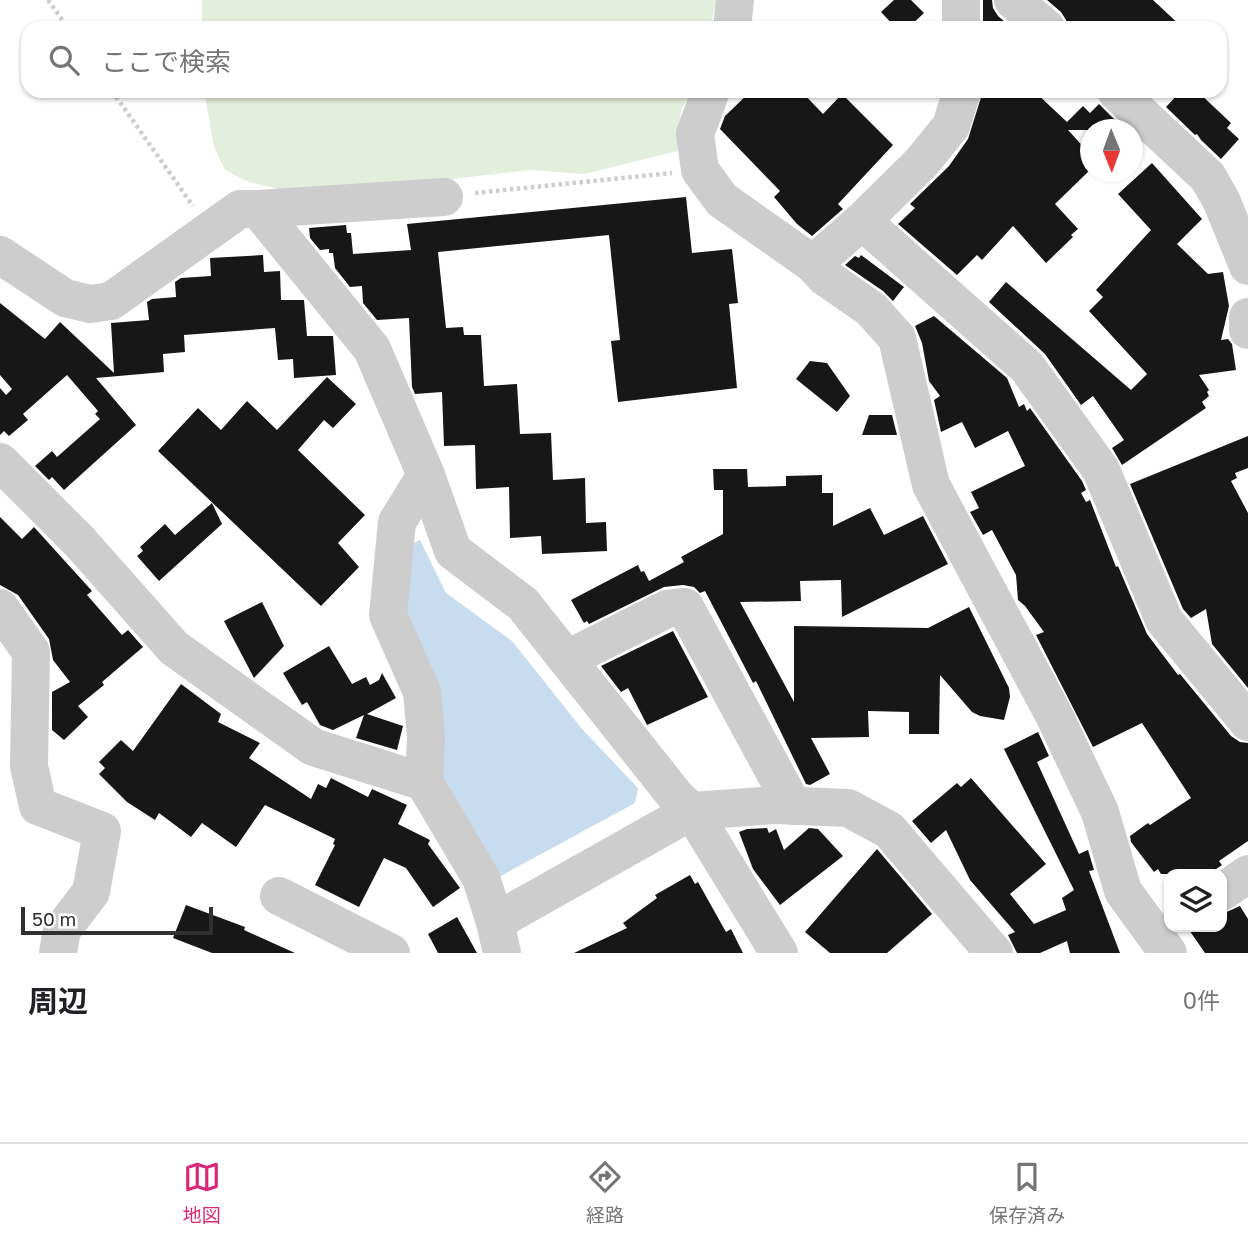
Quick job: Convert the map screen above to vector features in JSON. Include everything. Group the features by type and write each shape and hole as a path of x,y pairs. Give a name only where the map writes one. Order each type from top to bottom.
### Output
{"street":[{"path":"733,21 735,0"},
{"path":"961,0 961,21"},
{"path":"1013,0 1038,21"},
{"path":"708,98 695,134 700,170 722,200 871,309 897,338 931,485 1054,715 1100,812 1123,891 1164,938"},
{"path":"813,264 922,162 951,127 960,98"},
{"path":"1123,98 1208,177 1222,202 1248,266"},
{"path":"0,255 65,298 90,304 111,301 240,209 444,197"},
{"path":"258,209 372,349 426,475 453,551 523,604 677,798 692,811 779,953"},
{"path":"862,221 1027,367 1101,470 1164,620 1248,722"},
{"path":"1248,317 1248,330"},
{"path":"0,462 80,542 174,648 313,747 424,782"},
{"path":"426,475 397,522 388,615 422,692 426,737 424,782 481,878 498,937 692,811 776,805 848,808 889,830 994,953"},
{"path":"567,659 667,609 685,607 793,806"},
{"path":"0,608 31,652 15,682 38,806 102,831 91,892 62,930 58,953"},
{"path":"1227,888 1248,874"},
{"path":"279,897 391,953"}],"path":[{"path":"48,0 63,21"},
{"path":"117,98 210,230"},
{"path":"444,197 700,170"}],"green space":[{"path":"202,0 716,0 712,21 202,21"},
{"path":"205,98 689,98 681,109 678,151 584,174 530,170 376,188 283,190 249,182 225,170 214,147"}],"water":[{"path":"420,540 446,593 512,641 582,729 638,788 635,803 499,877 436,771 396,609 403,548"}],"building":[{"path":"894,0 911,0 924,13 915,21 889,21 881,12"},
{"path":"983,0 992,0 993,8 1004,21 983,21"},
{"path":"1047,0 1153,0 1176,21 1066,21 1061,12"},
{"path":"744,98 808,98 823,114 838,98 846,98 893,145 838,204 843,209 812,236 797,224 774,197 780,191 720,129 725,116"},
{"path":"981,98 1041,98 1067,122 1083,106 1090,113 1099,104 1114,119 1080,119 1080,130 1068,130 1080,143 1080,180 1055,204 1078,229 1046,263 1013,226 982,260 977,255 957,275 898,224 915,208 910,204 949,166 968,139"},
{"path":"1174,98 1204,98 1231,123 1227,128 1239,139 1221,159 1166,107"},
{"path":"1152,163 1202,219 1177,244 1208,274 1223,272 1229,306 1221,340 1228,339 1232,344 1236,370 1199,375 1209,390 1209,396 1202,402 1206,408 1122,465 1112,448 1124,440 1093,396 1081,405 1045,354 989,302 1006,282 1131,390 1147,374 1089,311 1103,297 1096,290 1151,230 1118,194 1131,182 1143,182 1143,171"},
{"path":"686,197 692,253 732,249 738,303 729,304 737,388 618,402 611,341 620,340 609,235 438,252 446,328 463,327 464,335 481,335 484,386 517,384 520,434 551,433 553,480 585,478 586,523 606,522 607,551 542,554 541,536 510,538 509,487 476,489 475,445 444,446 442,392 415,394 412,387 409,318 377,320 363,303 362,286 350,287 335,268 333,253 329,253 329,249 320,250 310,238 309,228 346,225 347,233 351,233 353,254 411,250 407,224"},
{"path":"263,255 264,272 280,271 281,300 304,300 307,336 333,336 336,375 294,378 293,359 278,360 275,328 184,335 185,352 163,354 164,372 96,378 136,425 64,490 52,477 49,480 35,466 52,451 57,457 100,419 95,414 98,411 67,375 23,414 28,420 9,436 4,431 0,435 0,388 6,395 12,389 0,375 0,303 45,339 60,322 114,373 111,323 149,320 147,302 152,299 176,297 175,282 181,278 211,276 210,258"},
{"path":"861,255 904,287 893,301 845,265 855,256 859,258"},
{"path":"934,316 1007,378 1019,407 1024,404 1027,411 1030,408 1082,481 1086,490 1081,493 1086,502 1090,500 1116,567 1118,566 1147,634 1178,675 1180,674 1231,736 1240,742 1248,743 1248,841 1219,861 1222,865 1216,869 1164,869 1164,874 1161,874 1158,869 1154,872 1131,842 1130,836 1191,798 1142,723 1093,747 1036,635 1044,632 1018,600 1016,575 992,530 983,535 970,512 979,508 971,492 1025,466 1008,431 975,448 962,422 941,432 934,400 940,396 929,381 922,343 915,326"},
{"path":"810,361 827,363 850,396 837,412 796,379"},
{"path":"327,377 356,404 333,428 324,420 298,450 365,515 338,543 359,567 321,606 158,451 198,408 221,430 247,401 277,430"},
{"path":"869,415 892,415 897,435 862,435"},
{"path":"1248,436 1248,468 1235,473 1237,478 1231,481 1248,513 1248,688 1212,644 1206,609 1191,618 1183,609 1130,484"},
{"path":"713,469 747,469 748,487 786,486 786,476 822,475 822,493 833,493 833,526 870,508 884,535 923,516 948,564 842,617 841,580 800,581 801,601 740,602 794,702 794,626 928,628 969,607 1009,688 1010,697 1004,720 972,712 940,675 939,734 909,734 909,712 868,711 869,737 811,738 830,774 810,785 806,784 756,681 753,683 705,591 700,593 694,587 683,585 664,587 589,624 587,621 584,623 571,600 638,565 649,581 684,562 681,557 723,534 723,490 714,490"},
{"path":"212,503 222,524 159,581 137,556 143,551 140,547 165,524 175,535"},
{"path":"0,517 22,539 34,527 92,591 87,595 122,635 128,630 143,647 78,706 88,717 64,740 52,730 52,692 70,682 53,660 49,639 18,595 0,585"},
{"path":"262,602 284,646 254,678 224,621"},
{"path":"673,631 708,697 647,725 628,688 621,692 601,666"},
{"path":"329,646 352,684 366,677 370,685 379,680 382,673 396,698 367,714 403,726 397,750 356,738 364,715 333,730 320,725 307,702 302,705 283,673"},
{"path":"181,684 221,714 218,722 260,743 249,758 311,799 318,784 326,788 331,778 368,797 372,789 407,805 398,824 430,840 428,844 460,888 433,907 406,868 384,858 359,907 315,885 335,845 335,839 265,805 236,847 202,823 191,837 159,813 155,820 127,802 99,774 105,768 99,762 121,740 133,751"},
{"path":"1038,732 1049,756 1037,762 1079,854 1088,850 1094,870 1089,871 1120,953 1070,953 1067,941 1040,953 1017,953 1008,935 1015,932 970,880 946,830 931,843 912,821 957,783 961,787 971,778 1046,864 1010,894 1034,924 1066,910 1062,898 1074,890 1004,749"},
{"path":"767,828 769,833 776,829 784,850 809,828 818,829 843,856 780,905 753,869 739,832"},
{"path":"877,849 932,914 887,953 830,953 805,932"},
{"path":"690,875 695,884 698,882 726,932 731,929 743,953 574,953 627,928 623,923 657,898 655,895"},
{"path":"186,905 245,927 244,930 295,953 212,953 173,938"},
{"path":"1240,906 1248,919 1248,953 1205,953 1190,932 1227,932 1227,912"},
{"path":"457,917 477,953 438,953 428,934"}]}
